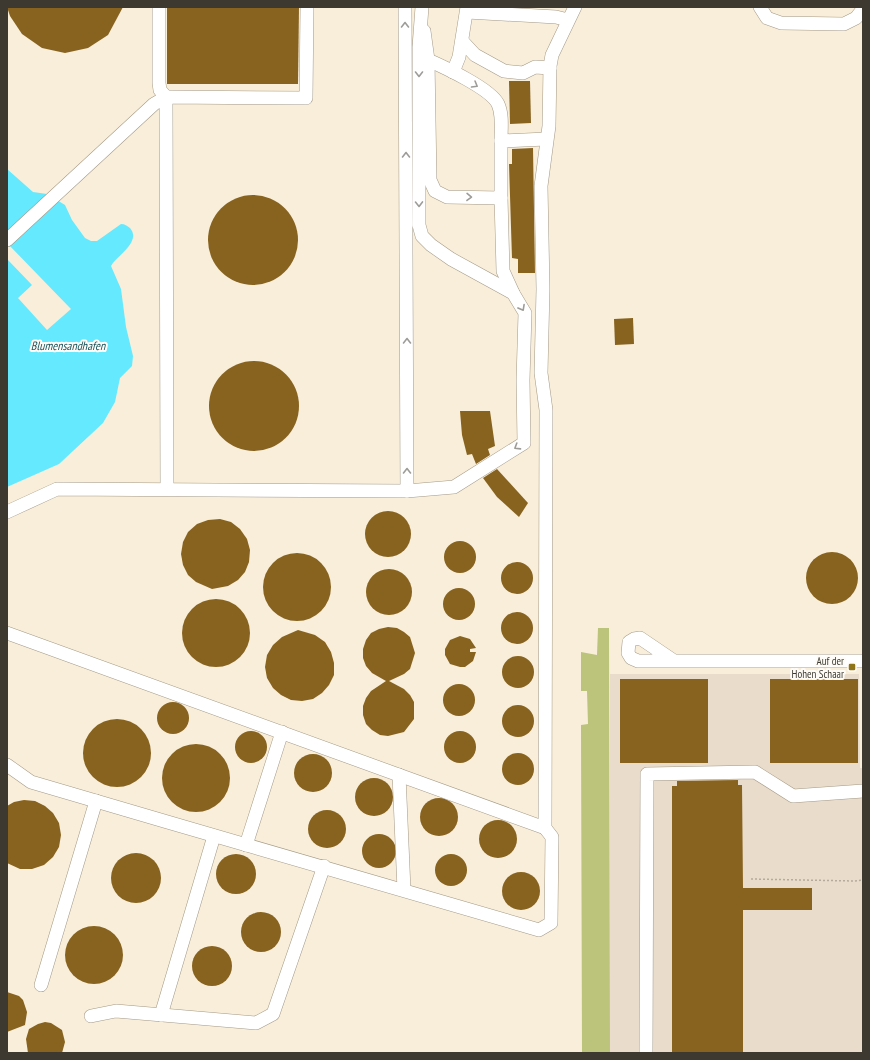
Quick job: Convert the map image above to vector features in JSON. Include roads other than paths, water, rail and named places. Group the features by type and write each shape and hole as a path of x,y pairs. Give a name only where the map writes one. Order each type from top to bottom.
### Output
{"street":[{"path":"158,7 159,83 160,90 166,97 167,489"},
{"path":"7,240 154,104 166,97 306,98 307,7"},
{"path":"405,7 407,491"},
{"path":"422,7 422,21 418,46 419,224 422,236 431,245 451,259 513,293"},
{"path":"545,828 546,410 541,373 541,186 546,139 549,126 550,68 555,45 575,7"},
{"path":"760,7 767,18 782,23 844,24 856,18 863,9"},
{"path":"453,72 459,56 467,10 556,17 568,20"},
{"path":"422,21 428,46 430,173 432,186 435,191 447,197 501,198"},
{"path":"462,41 474,55 504,71 523,73 536,67 550,68"},
{"path":"7,512 57,489 407,491 454,487 524,443 523,380 525,313 513,293 503,271 500,109 494,98 453,72 428,60"},
{"path":"501,141 546,139"},
{"path":"7,633 545,828 552,837 551,923 539,930 324,866 214,836 31,782 7,765"},
{"path":"674,661 863,661"},
{"path":"246,845 282,732"},
{"path":"646,1053 647,774 755,772 793,796 863,791"},
{"path":"399,775 404,890"},
{"path":"41,985 96,801"},
{"path":"161,1015 214,836"},
{"path":"91,1016 116,1012 256,1023 273,1014 324,866"}],"water":[{"name":"Blumensandhafen","path":"7,169 33,192 47,194 65,205 72,220 85,238 91,241 97,241 121,224 130,228 133,233 131,244 111,266 121,289 126,327 133,356 132,366 120,378 115,402 103,423 59,464 7,487"}],"place":[{"name":"Auf der Hohen Schaar","path":"852,667"}]}
